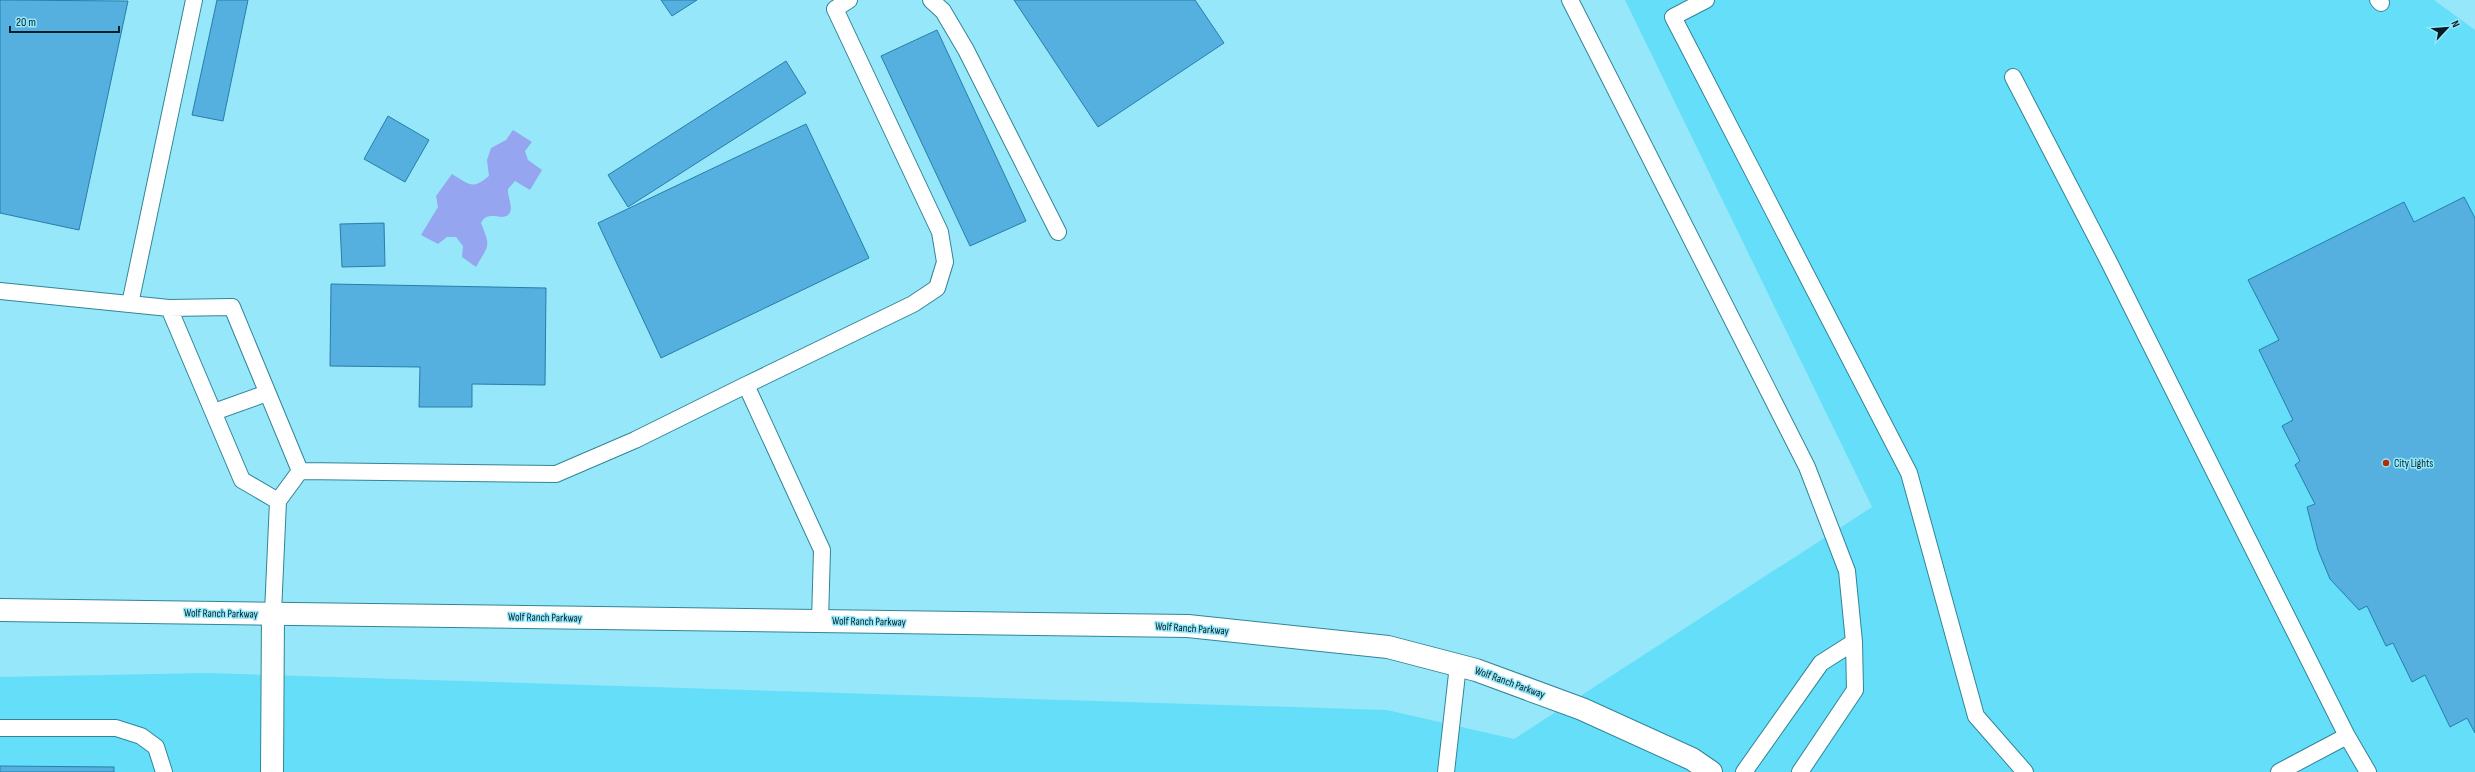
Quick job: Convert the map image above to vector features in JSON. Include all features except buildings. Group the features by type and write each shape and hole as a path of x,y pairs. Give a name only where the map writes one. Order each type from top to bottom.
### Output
{"street":[{"name":"Wolf Ranch Parkway","path":"0,610 1188,626 1388,647 1458,665 1582,709 1692,759 1711,772"},
{"path":"272,772 273,613"}],"lane":[{"path":"130,304 194,0"},
{"path":"300,471 556,474 635,440 913,304 937,288 945,262 940,232 835,9 849,0"},
{"path":"931,0 943,11 966,50 1058,232"},
{"path":"1570,0 1806,467 1847,571 1854,642 1855,690 1800,772"},
{"path":"1706,0 1673,16 1909,473 1976,716 2025,772"},
{"path":"2012,76 2109,262 2347,736 2368,772"},
{"path":"0,291 169,308 232,307 300,471"},
{"path":"169,308 242,480 278,501"},
{"path":"746,385 822,550 820,621"},
{"path":"214,412 268,393"},
{"path":"273,613 278,501 300,471"},
{"path":"1744,772 1821,663 1854,642"},
{"path":"1446,772 1458,665"},
{"path":"0,728 116,728 141,736 156,747 164,772"},
{"path":"2279,772 2347,736"}],"shaded area":[{"path":"1625,0 2434,0 2475,30 2475,772 0,772 0,677 206,673 1387,710 1514,739 1872,507"},
{"path":"513,130 532,142 525,151 528,160 542,170 530,190 515,181 508,189 511,205 509,214 503,217 487,217 481,223 486,237 487,246 476,267 462,257 463,246 456,237 447,237 438,244 421,235 438,207 436,196 452,174 471,184 479,183 489,176 487,160 491,148 506,140"}],"place":[{"name":"City Lights","path":"2386,463"}]}
